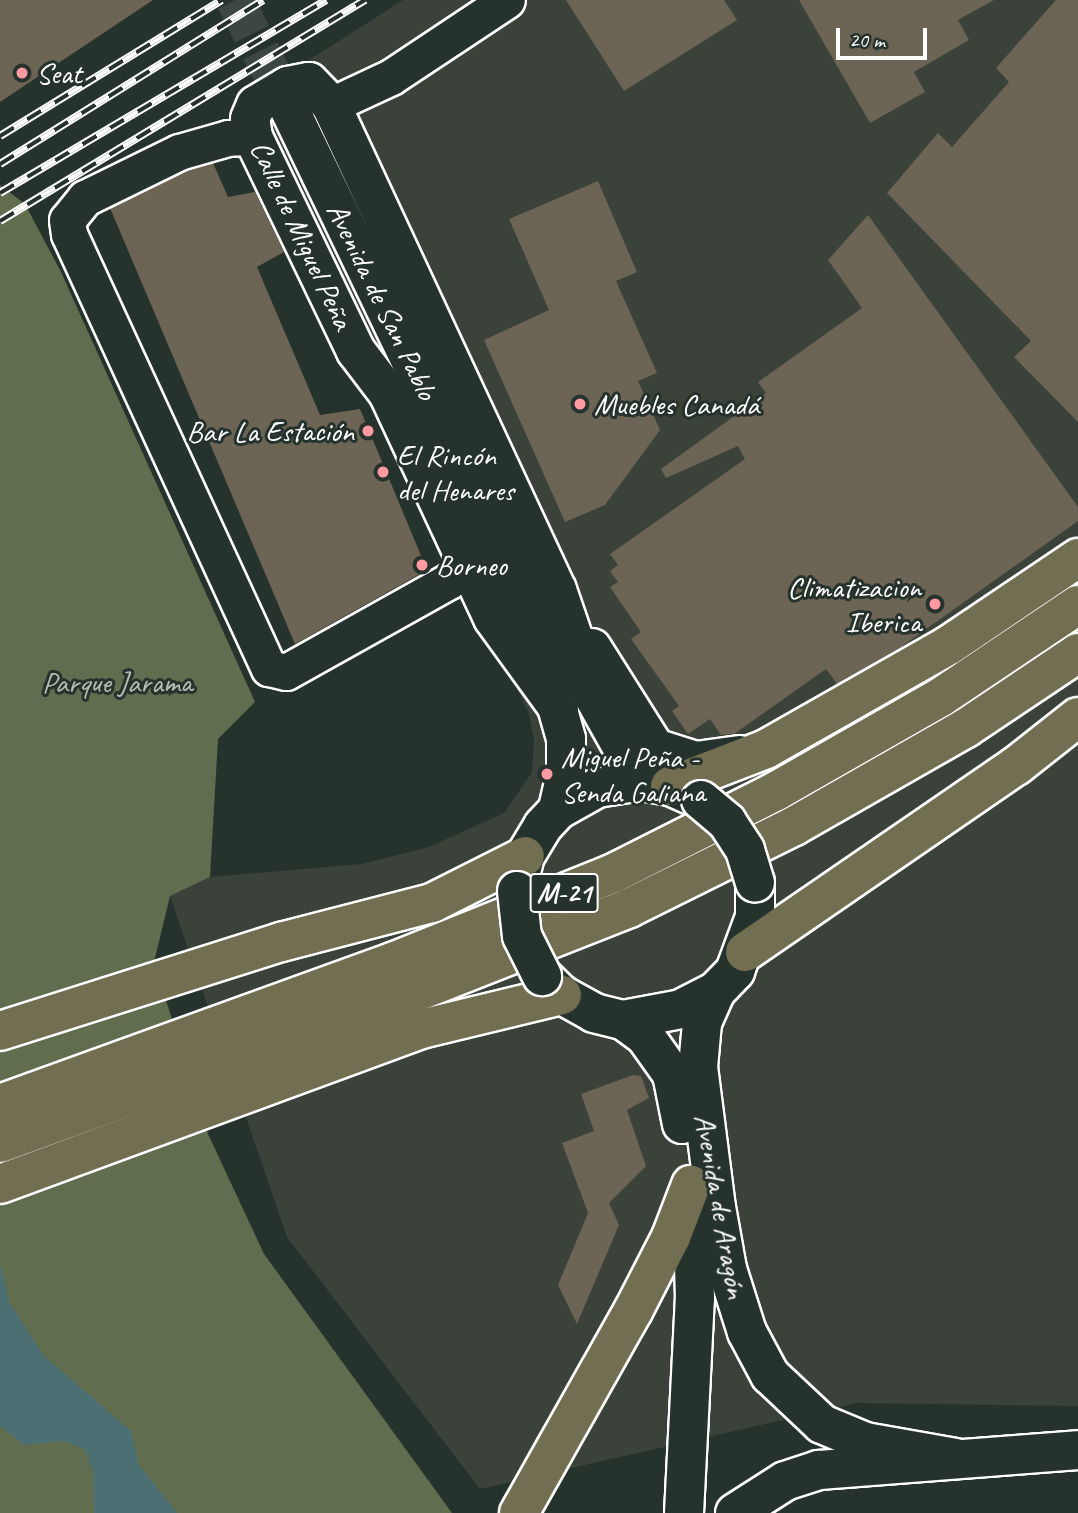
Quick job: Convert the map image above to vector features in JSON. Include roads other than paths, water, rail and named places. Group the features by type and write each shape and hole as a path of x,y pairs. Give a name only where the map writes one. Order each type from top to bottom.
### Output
{"highway":[{"path":"671,789 766,749 949,645 1078,558"},
{"name":"M-21","path":"10,1100 395,961 614,873 776,791 942,697 1078,605"},
{"name":"M-21","path":"15,1138 411,995 629,908 794,826 966,728 1078,653"},
{"path":"745,952 961,804 1078,717"},
{"path":"0,1031 281,942 432,903 521,874"},
{"path":"0,1184 552,985"},
{"path":"519,1513 633,1311 671,1237 691,1185"}],"street":[{"path":"331,105 391,76 507,0"},
{"name":"Calle de Miguel Peña","path":"543,598 331,105 309,82 288,86 256,105 250,119 253,137 356,351 388,393 466,566 493,618 575,701"},
{"name":"Avenida de San Pablo","path":"289,108 543,598"},
{"path":"253,137 228,138 179,152 85,198 67,219 69,234 269,668 286,671 449,581 466,566"},
{"path":"543,598 575,701 671,789 727,822 745,850 755,882 755,917 745,952 735,971 716,991 681,1009 623,1020"},
{"path":"543,598 655,748 696,761 766,749"},
{"path":"575,701 566,739 566,774 558,810 521,874 522,936 552,985 594,1013 623,1020 645,1036 672,1074 691,1185 695,1299 684,1513"},
{"path":"558,810 597,788 671,789"},
{"name":"Avenida de Aragón","path":"716,991 702,1023 698,1067 725,1256 747,1332 778,1385 822,1424 865,1442 956,1458"},
{"name":"Avenida de Aragón","path":"735,1513 785,1481 819,1470 1078,1450"}],"water":[{"path":"0,1264 9,1302 43,1355 131,1431 139,1465 177,1513 94,1513 93,1472 85,1449 63,1441 24,1445 0,1426"}],"tunnel":[{"path":"235,0 289,108"}],"railway":[{"path":"0,136 222,0"},
{"path":"0,164 263,0"},
{"path":"0,193 326,0"},
{"path":"0,221 365,0"}],"place":[{"name":"Seat","path":"22,73"},
{"name":"Muebles Canadá","path":"580,404"},
{"name":"Bar La Estación","path":"368,431"},
{"name":"El Rincón del Henares","path":"383,472"},
{"name":"Borneo","path":"422,565"},
{"name":"Climatizacion Iberica","path":"935,604"},
{"name":"Miguel Peña - Senda Galiana","path":"547,774"}],"park label":[{"name":"Parque Jarama","path":"117,682"}]}
